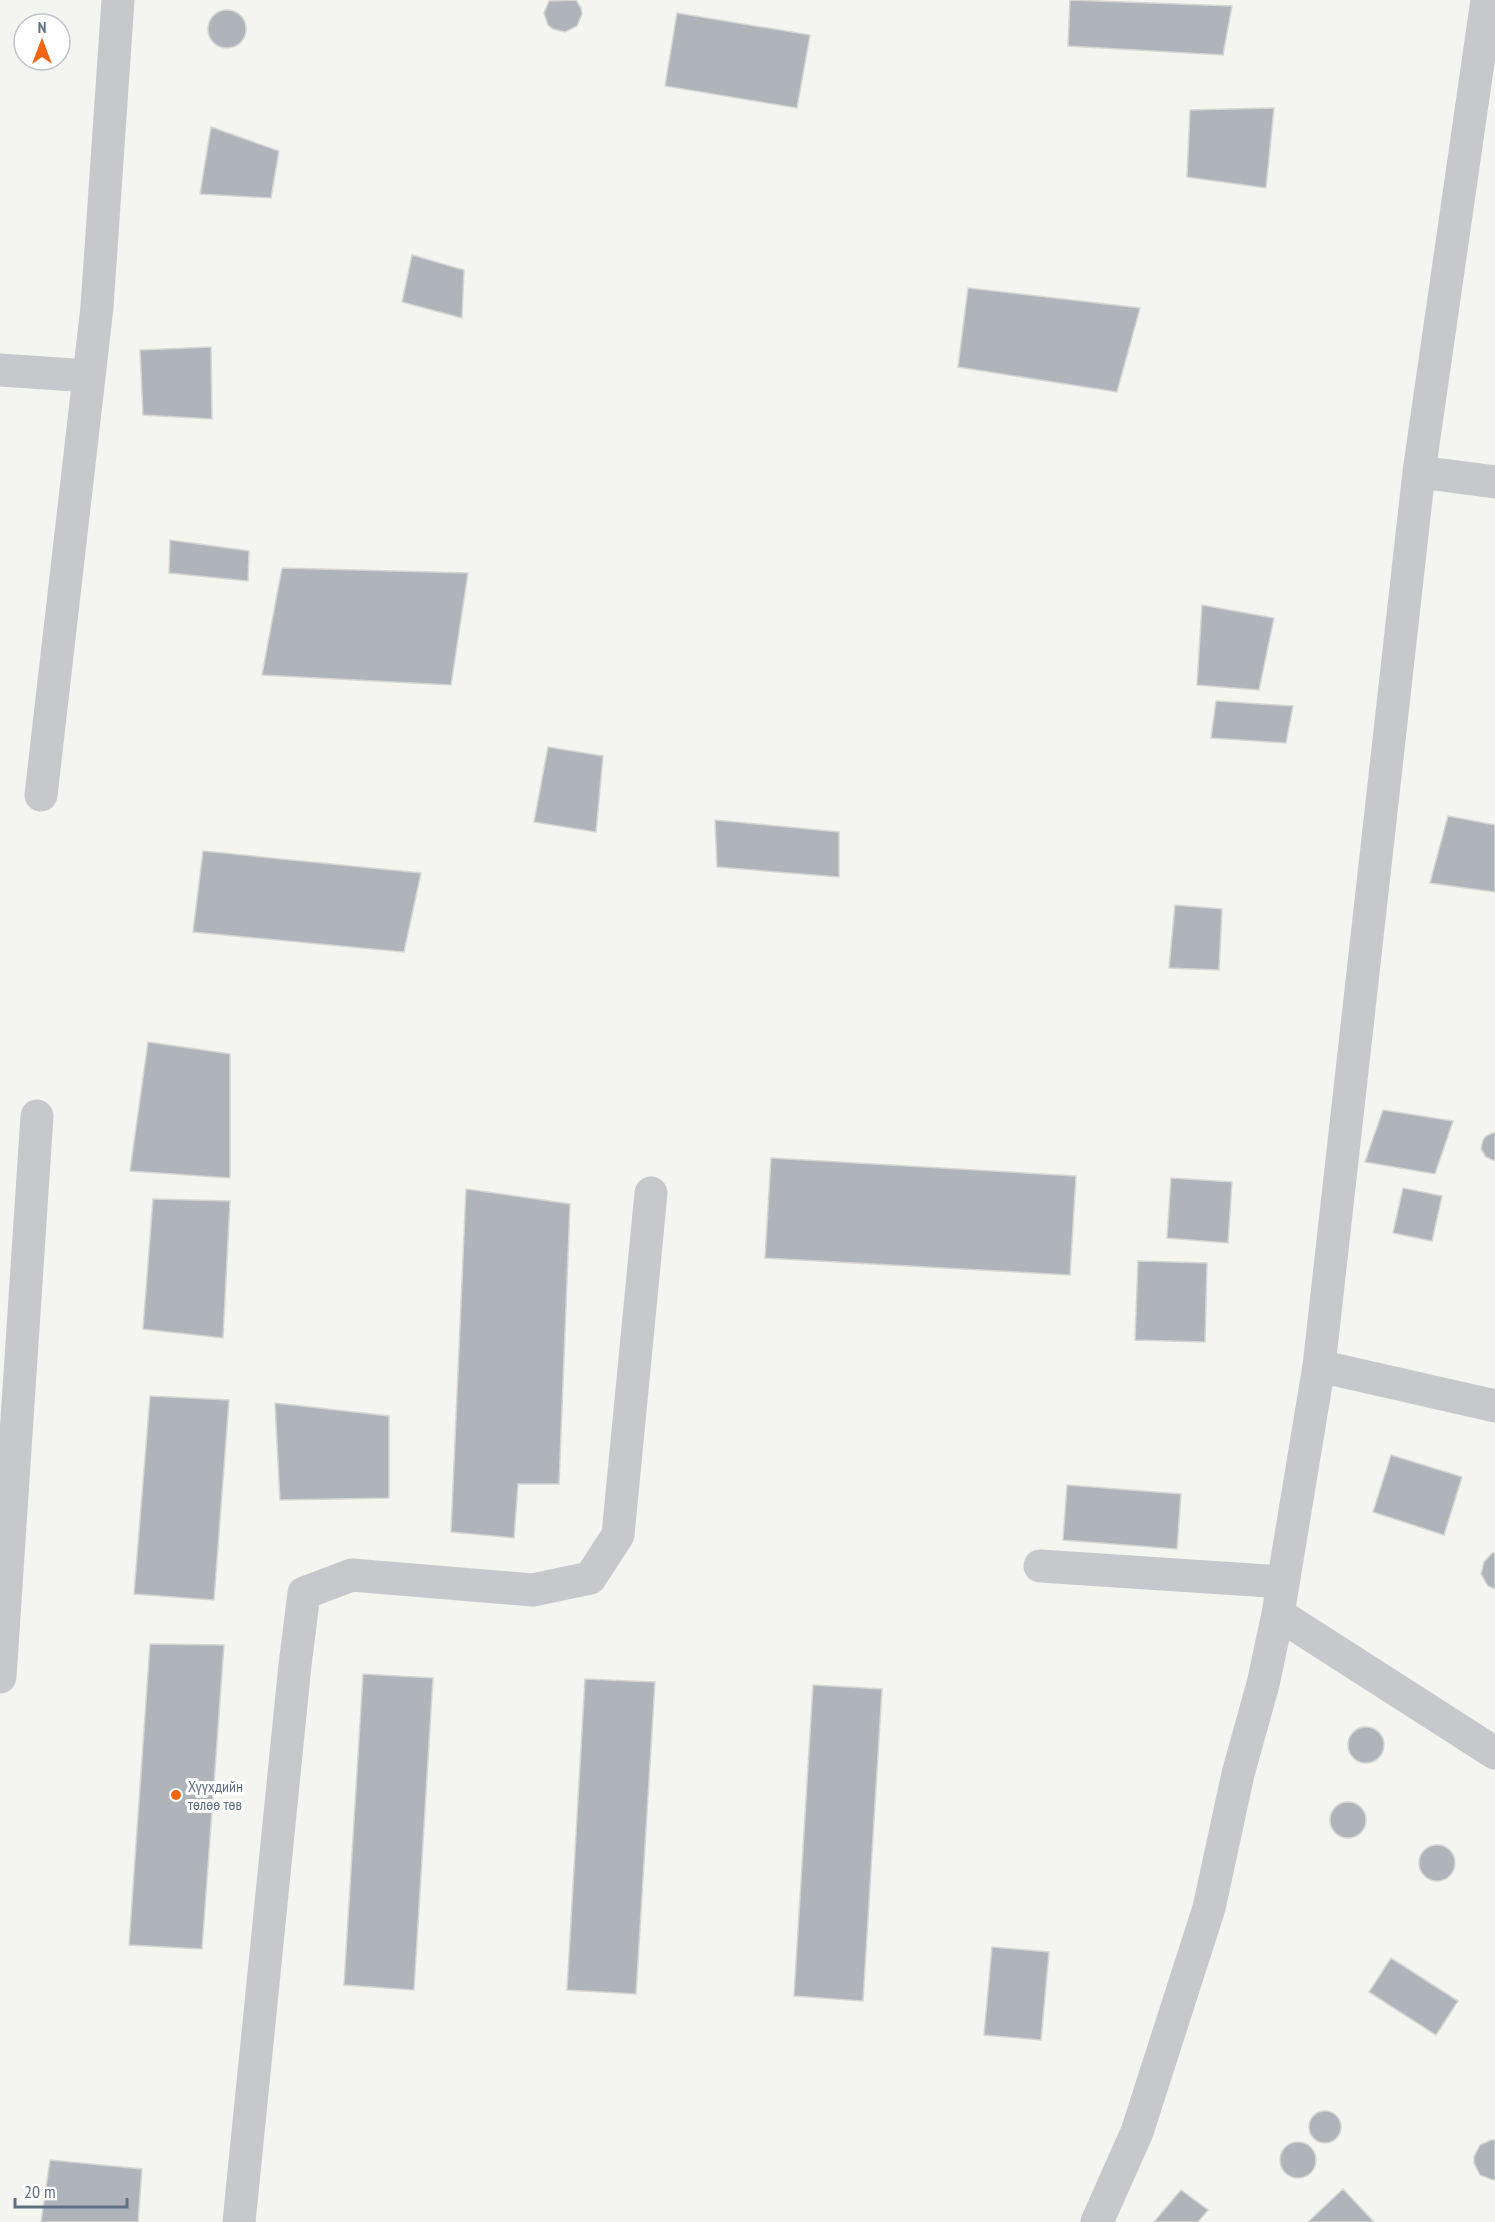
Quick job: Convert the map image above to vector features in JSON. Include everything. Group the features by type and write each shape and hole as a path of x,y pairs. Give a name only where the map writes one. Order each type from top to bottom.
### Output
{"street":[{"path":"40,795 97,307 118,0"},
{"path":"1097,2222 1137,2132 1209,1908 1238,1774 1263,1684 1278,1614 1320,1366 1419,472 1487,0"},
{"path":"0,370 88,376"},
{"path":"1419,472 1495,482"},
{"path":"0,1677 36,1116"},
{"path":"239,2222 304,1593 352,1575 533,1590 590,1578 618,1535 651,1192"},
{"path":"1320,1366 1495,1406"},
{"path":"1040,1566 1283,1582"},
{"path":"1278,1614 1495,1753"}],"building":[{"path":"576,0 582,14 577,26 565,32 548,25 544,13 549,1"},
{"path":"1070,0 1232,6 1223,55 1068,46"},
{"path":"227,10 240,16 246,29 240,42 227,48 214,42 208,29 214,16"},
{"path":"677,13 810,35 797,108 665,86"},
{"path":"1274,108 1266,188 1187,177 1190,110"},
{"path":"211,127 279,151 271,198 200,194"},
{"path":"412,255 464,270 462,318 402,302"},
{"path":"968,288 1140,308 1117,392 958,367"},
{"path":"211,347 212,419 143,415 140,350"},
{"path":"170,540 249,551 248,581 169,573"},
{"path":"282,568 468,573 451,685 262,675"},
{"path":"1202,605 1274,618 1259,690 1197,685"},
{"path":"1216,701 1293,706 1286,743 1211,738"},
{"path":"548,747 603,756 596,832 534,822"},
{"path":"1448,816 1495,825 1495,892 1430,883"},
{"path":"715,820 839,832 839,877 717,867"},
{"path":"203,851 421,873 404,952 193,932"},
{"path":"1175,905 1222,909 1219,970 1169,968"},
{"path":"148,1042 230,1054 230,1178 130,1171"},
{"path":"1383,1110 1453,1121 1435,1174 1365,1162"},
{"path":"1495,1133 1495,1161 1486,1157 1481,1149 1486,1136"},
{"path":"771,1158 1076,1176 1070,1275 765,1258"},
{"path":"1171,1178 1232,1182 1228,1243 1167,1238"},
{"path":"1403,1188 1442,1196 1432,1241 1393,1233"},
{"path":"466,1189 570,1204 559,1484 518,1484 514,1538 451,1532"},
{"path":"153,1199 230,1201 223,1338 143,1329"},
{"path":"1138,1261 1207,1263 1205,1342 1135,1340"},
{"path":"150,1396 229,1400 214,1600 134,1594"},
{"path":"275,1403 389,1416 389,1498 280,1500"},
{"path":"1391,1455 1462,1477 1444,1535 1373,1512"},
{"path":"1067,1485 1181,1494 1177,1549 1063,1540"},
{"path":"1492,1553 1495,1553 1495,1589 1488,1586 1481,1574 1484,1562"},
{"name":"Хүүхдийн төлөө төв","path":"150,1644 224,1645 202,1949 129,1945"},
{"path":"363,1674 433,1678 414,1990 344,1985"},
{"path":"585,1679 655,1682 636,1994 567,1990"},
{"path":"813,1685 882,1689 863,2001 794,1996"},
{"path":"1366,1727 1378,1733 1384,1745 1378,1757 1366,1763 1354,1757 1348,1745 1354,1733"},
{"path":"1348,1802 1360,1808 1366,1820 1360,1832 1348,1838 1336,1832 1330,1820 1336,1808"},
{"path":"1437,1845 1450,1850 1455,1863 1450,1876 1437,1881 1424,1876 1419,1863 1424,1850"},
{"path":"992,1947 1049,1952 1041,2040 984,2035"},
{"path":"1391,1958 1458,2001 1436,2035 1369,1992"},
{"path":"1325,2111 1336,2116 1341,2127 1336,2138 1325,2143 1314,2138 1309,2127 1314,2116"},
{"path":"1495,2140 1495,2179 1493,2180 1480,2175 1474,2163 1474,2157 1480,2145"},
{"path":"1298,2142 1310,2148 1316,2160 1310,2172 1298,2178 1286,2172 1280,2160 1286,2148"},
{"path":"50,2160 142,2169 138,2222 41,2222"},
{"path":"1343,2189 1374,2222 1308,2222"},
{"path":"1181,2190 1208,2210 1198,2222 1154,2222"}],"place":[{"name":"Хүүхдийн төлөө төв","path":"176,1795"}]}
